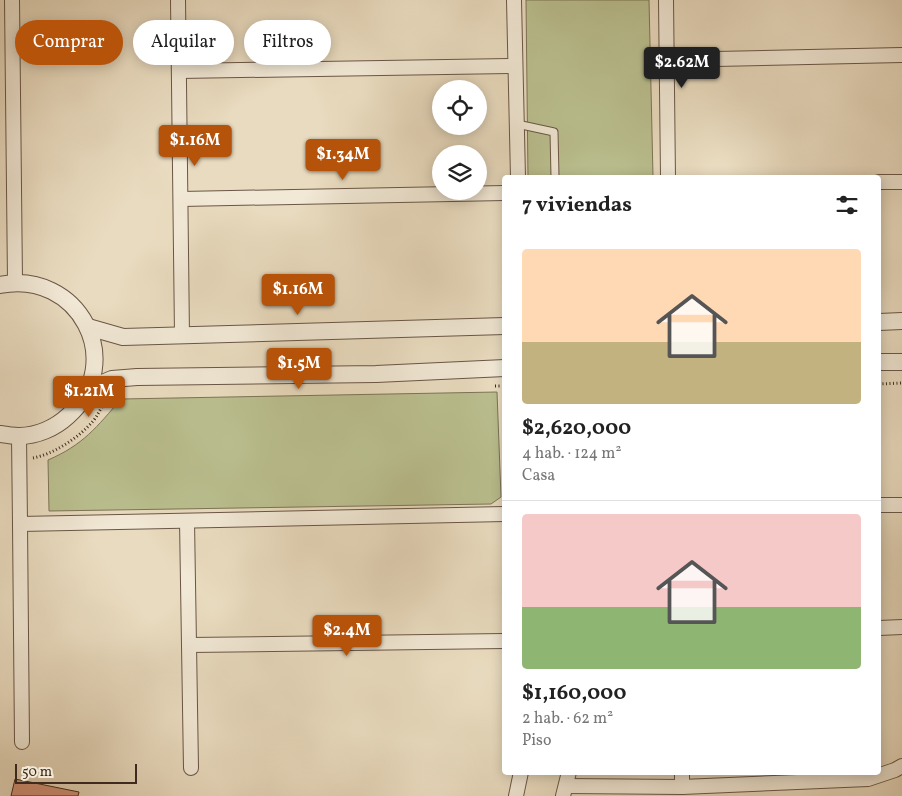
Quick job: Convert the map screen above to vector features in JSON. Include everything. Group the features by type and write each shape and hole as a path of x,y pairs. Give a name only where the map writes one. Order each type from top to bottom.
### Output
{"street":[{"path":"0,434 19,436 41,432 61,422 77,408 88,389 94,369 94,348 88,327 75,308 58,294 37,285 7,284 12,0"},
{"path":"178,0 182,335"},
{"path":"514,0 518,175"},
{"path":"666,0 668,175"},
{"path":"667,60 902,55"},
{"path":"179,71 515,66"},
{"path":"881,182 902,182"},
{"path":"181,198 502,193"},
{"path":"881,322 902,321"},
{"path":"88,327 123,337 502,326"},
{"path":"881,362 902,362"},
{"path":"88,389 112,379 137,377 376,374 502,368"},
{"path":"19,436 22,742"},
{"path":"881,505 902,505"},
{"path":"20,524 502,514"},
{"path":"188,521 190,768"},
{"path":"881,628 902,627"},
{"path":"189,645 502,641"},
{"path":"881,775 902,766"},
{"path":"516,796 520,775"},
{"path":"568,775 564,791 868,779 880,775"},
{"path":"682,775 682,787"}],"lane":[{"path":"517,124 554,132 555,175"}],"path":[{"path":"881,384 902,383"},
{"path":"486,386 502,386"},
{"path":"20,460 44,456 70,442 94,420 103,404 118,394"}],"green space":[{"path":"526,0 649,0 653,175 528,175"},
{"path":"497,392 501,497 491,504 49,511 48,460 71,448 89,434 121,399"}],"building":[{"path":"15,779 79,792 78,796 11,796"}]}
